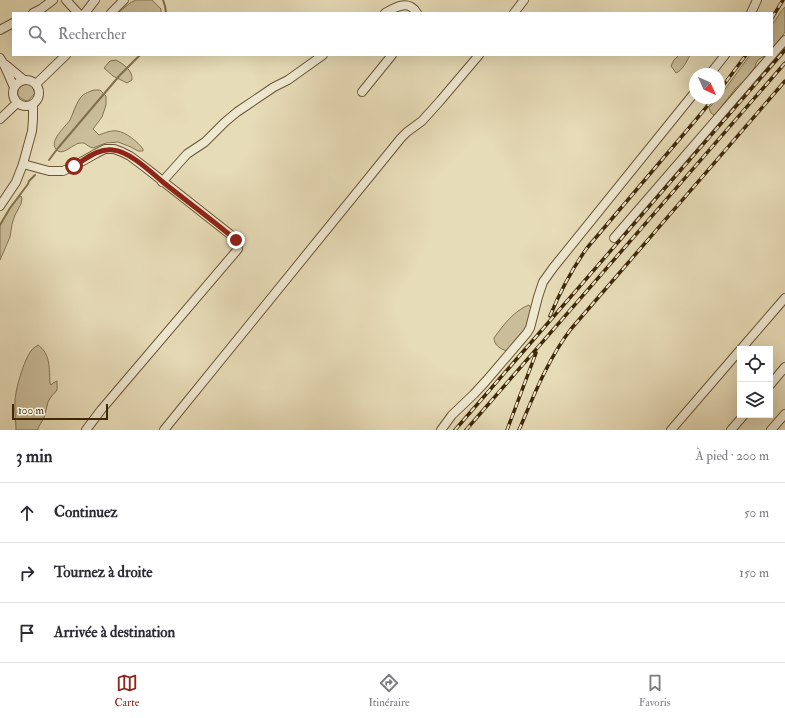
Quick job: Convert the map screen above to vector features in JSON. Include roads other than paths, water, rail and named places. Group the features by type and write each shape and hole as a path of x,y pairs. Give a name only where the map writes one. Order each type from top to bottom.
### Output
{"street":[{"path":"35,12 53,0"},
{"path":"66,0 77,12"},
{"path":"87,12 95,0"},
{"path":"112,12 124,0"},
{"path":"515,12 524,0"},
{"path":"751,12 757,0"},
{"path":"387,12 400,4 407,4 413,7 416,12"},
{"path":"0,30 12,24"},
{"path":"773,54 785,40"},
{"path":"36,84 65,56"},
{"path":"162,182 187,154 205,142 237,112 274,87 288,80 322,56"},
{"path":"362,92 391,56"},
{"path":"164,430 401,138 422,121 478,56"},
{"path":"715,68 724,56"},
{"path":"614,238 771,56"},
{"path":"2,61 24,80"},
{"path":"2,61 14,87 13,95 17,102 24,106 33,105"},
{"path":"0,206 20,176 32,131 33,105 38,99 39,95 38,88 33,81 24,80 17,83 14,87"},
{"path":"441,430 452,415 486,381 523,339 530,328 543,282 689,99"},
{"path":"0,119 17,102"},
{"path":"23,164 49,171 63,171 105,150 122,152 130,156 236,240 238,249 101,410 86,430"},
{"path":"744,346 785,298"},
{"path":"671,430 737,355"},
{"path":"772,382 785,367"},
{"path":"771,430 785,414"},
{"path":"731,430 741,418"}],"waterway":[{"path":"163,0 166,12"},
{"path":"49,160 120,75 139,56"},
{"path":"0,225 10,208 35,175"}],"railway":[{"path":"773,16 783,0"},
{"path":"455,430 785,50"},
{"path":"725,83 745,56"},
{"path":"466,430 785,63"},
{"path":"519,430 548,365 571,329 785,81"},
{"path":"550,316 576,264 587,248 709,104"},
{"path":"507,430 536,353"}]}
